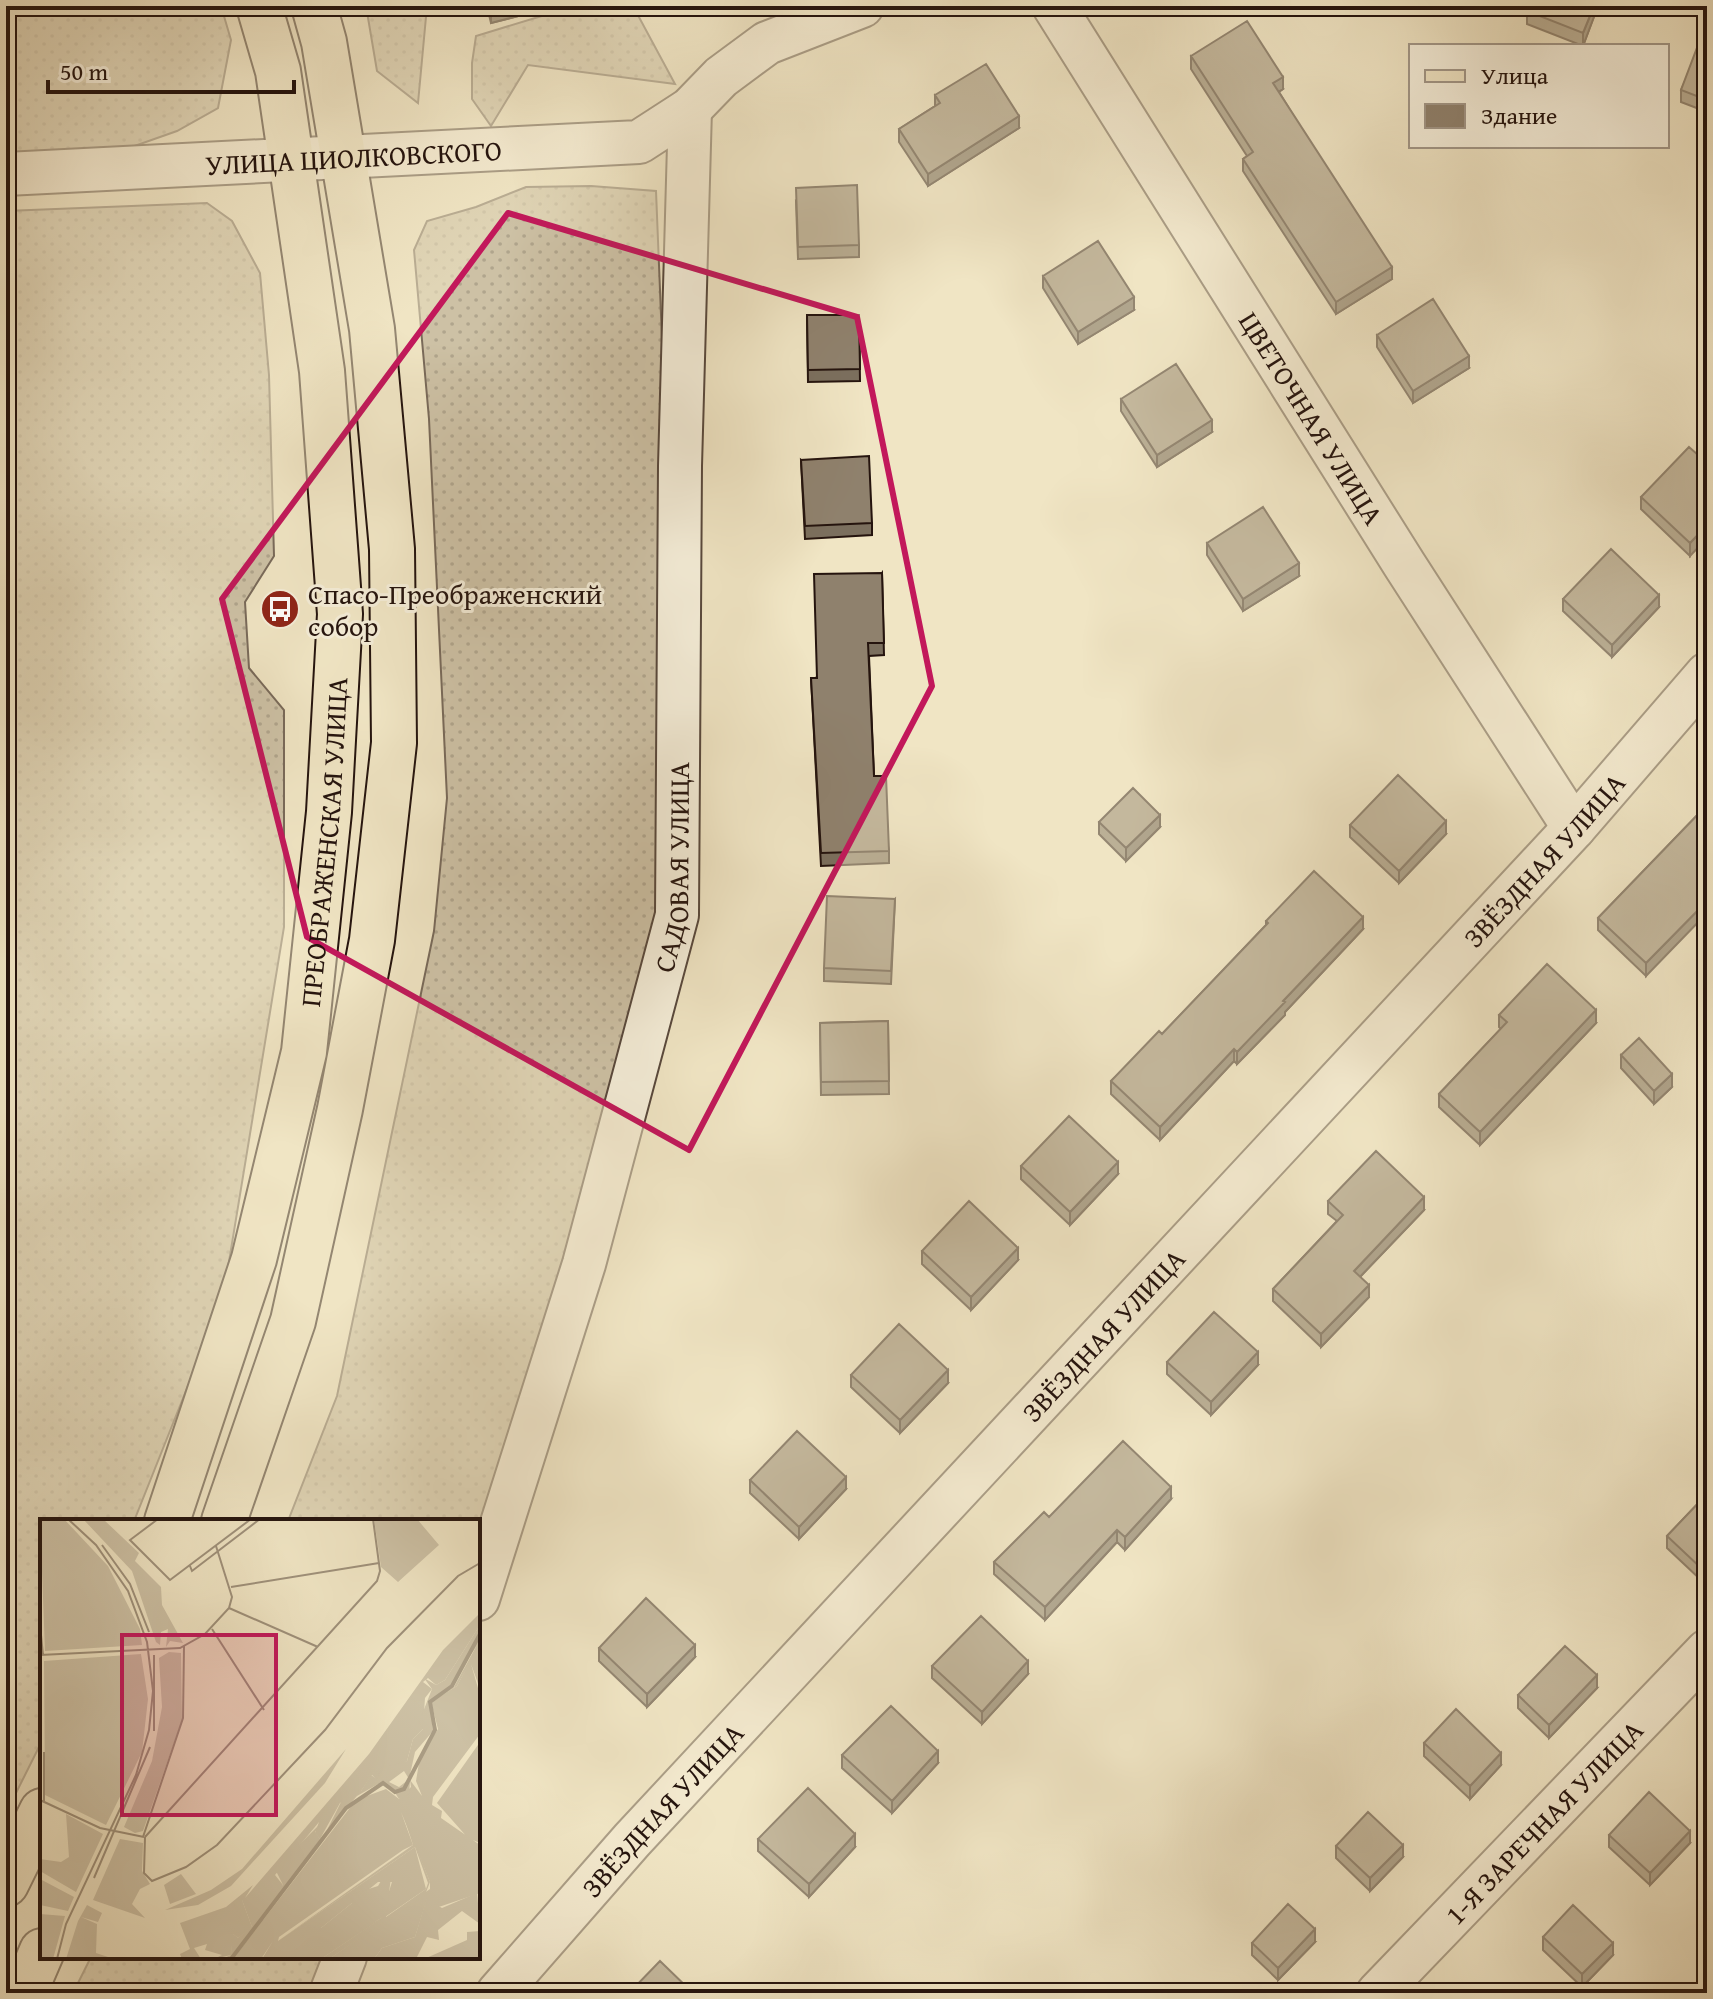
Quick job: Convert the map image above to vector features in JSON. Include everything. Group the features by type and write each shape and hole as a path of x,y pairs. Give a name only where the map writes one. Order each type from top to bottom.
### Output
{"main road":[{"name":"ПРЕОБРАЖЕНСКАЯ УЛИЦА","path":"168,1519 254,1259 304,1052 329,812 340,614 322,371 278,71 259,6"},
{"name":"ПРЕОБРАЖЕНСКАЯ УЛИЦА","path":"225,1519 293,1321 340,1109 372,940 394,743 392,549 372,329 324,42 314,6"},
{"path":"6,1884 40,1815"},
{"path":"24,1993 40,1956"}],"street":[{"name":"УЛИЦА ЦИОЛКОВСКОГО","path":"6,174 639,142 690,109 721,77 767,43 862,6"},
{"name":"ЦВЕТОЧНАЯ УЛИЦА","path":"1054,6 1395,551 1574,828"},
{"name":"САДОВАЯ УЛИЦА","path":"480,1593 584,1264 677,915 680,466 690,109"},
{"name":"ЗВЁЗДНАЯ УЛИЦА","path":"498,1993 632,1840 1574,828 1707,674"},
{"name":"1-Я ЗАРЕЧНАЯ УЛИЦА","path":"1378,1993 1707,1651"},
{"path":"331,1993 344,1959"}],"highlighted area":[{"path":"508,213 857,317 932,686 689,1150 307,937 222,599"}],"shaded area":[{"path":"6,6 221,6 231,40 218,108 177,131 126,149 6,156"},
{"path":"366,6 427,6 418,103 377,71"},
{"path":"543,6 633,6 675,84 528,65 491,126 472,99 476,36 545,15"},
{"path":"591,186 656,191 678,735 669,939 480,1581 480,1519 289,1519 337,1396 434,931 447,798 429,419 414,250 427,221 476,207 526,187"},
{"path":"207,203 232,221 260,273 269,375 274,556 245,602 249,668 284,710 284,927 223,1298 135,1519 40,1519 40,1745 6,1813 6,211"},
{"path":"90,1959 343,1959 331,1993 73,1993"}],"building":[{"path":"1530,6 1594,6 1583,33 1527,11"},
{"path":"1247,21 1283,77 1273,83 1392,267 1336,302 1243,159 1253,152 1191,56"},
{"path":"1703,32 1707,34 1707,100 1681,90"},
{"path":"986,64 1019,116 928,174 899,129 940,103 935,95"},
{"path":"857,185 859,245 798,247 796,188"},
{"path":"1098,241 1134,297 1078,332 1043,276"},
{"path":"1433,299 1469,356 1413,391 1377,335"},
{"path":"807,315 859,315 860,369 808,370"},
{"path":"1176,364 1212,420 1157,455 1121,399"},
{"path":"1689,447 1707,463 1707,525 1690,543 1641,497"},
{"path":"869,456 872,523 805,526 801,460"},
{"path":"1263,507 1299,563 1243,599 1207,543"},
{"path":"1611,549 1659,595 1612,645 1563,599"},
{"path":"882,573 884,643 868,643 874,776 886,776 889,851 821,853 811,678 817,678 814,574"},
{"path":"1398,775 1446,821 1399,871 1350,825"},
{"path":"1133,788 1160,815 1126,848 1099,822"},
{"path":"1707,805 1707,901 1646,963 1598,918"},
{"path":"1314,871 1363,917 1237,1052 1234,1049 1160,1127 1111,1081 1159,1031 1162,1034"},
{"path":"827,896 895,899 891,971 824,968"},
{"path":"1547,964 1596,1010 1480,1132 1439,1094 1507,1022 1499,1015"},
{"path":"888,1021 889,1081 821,1082 820,1023"},
{"path":"1639,1038 1672,1074 1654,1091 1621,1055"},
{"path":"1069,1116 1118,1162 1070,1212 1021,1166"},
{"path":"1376,1151 1424,1197 1354,1271 1369,1285 1321,1334 1273,1289 1343,1215 1328,1201"},
{"path":"969,1201 1018,1248 971,1297 922,1251"},
{"path":"1214,1312 1258,1352 1211,1402 1167,1362"},
{"path":"899,1324 948,1370 900,1420 851,1375"},
{"path":"797,1431 846,1477 799,1527 750,1480"},
{"path":"1123,1441 1171,1487 1125,1537 1117,1530 1045,1607 994,1562 1044,1512 1049,1517"},
{"path":"1706,1495 1707,1561 1701,1568 1667,1536"},
{"path":"646,1598 695,1645 647,1694 599,1648"},
{"path":"981,1616 1028,1661 982,1712 932,1666"},
{"path":"1565,1646 1597,1675 1549,1725 1518,1695"},
{"path":"891,1706 938,1751 892,1801 842,1755"},
{"path":"1456,1709 1501,1753 1470,1786 1424,1743"},
{"path":"808,1788 855,1834 809,1884 758,1839"},
{"path":"1649,1792 1690,1831 1650,1873 1609,1835"},
{"path":"1368,1812 1403,1845 1370,1878 1336,1846"},
{"path":"1288,1904 1315,1929 1278,1968 1252,1943"},
{"path":"1573,1905 1613,1943 1582,1974 1543,1937"},
{"path":"660,1961 693,1993 629,1993"}],"place":[{"name":"Спасо-Преображенский собор","path":"280,609"}]}
